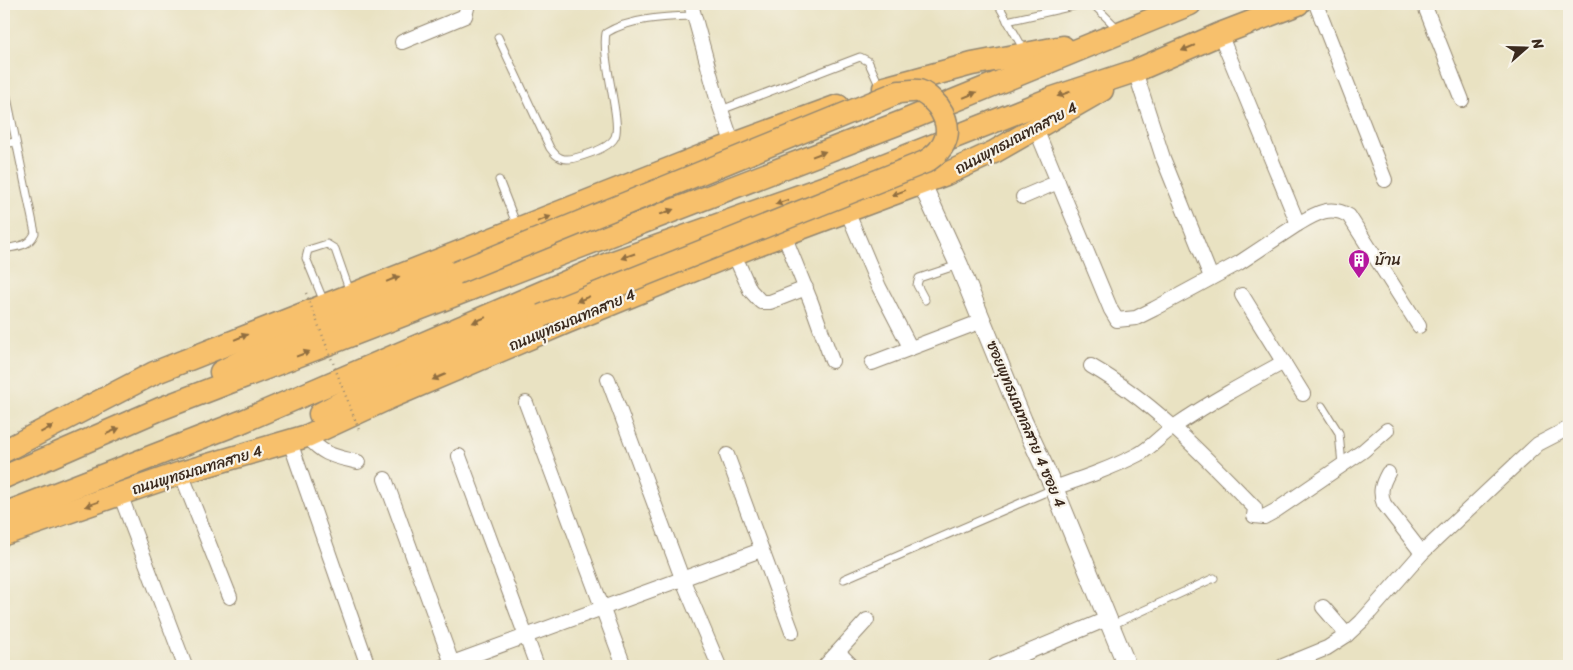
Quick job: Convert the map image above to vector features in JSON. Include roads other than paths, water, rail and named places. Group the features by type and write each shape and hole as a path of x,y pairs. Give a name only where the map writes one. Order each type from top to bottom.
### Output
{"main road":[{"name":"ถนนพุทธมณฑลสาย 4","path":"4,514 241,422 608,264 856,176 1053,98 1131,72 1220,34 1298,4"},
{"path":"4,477 160,409 902,122 1186,5"},
{"path":"4,451 96,405 154,373 733,145 881,89 1026,52 1096,42"},
{"name":"ถนนพุทธมณฑลสาย 4","path":"4,534 181,473 298,439 558,326 734,254 922,184 994,152 1086,101 1131,72"},
{"path":"96,405 208,365 275,344 900,92 919,91 935,102 943,113 948,132 944,144 937,154 925,162 541,316 363,391 336,407 238,450 205,467"},
{"path":"160,409 212,377 275,344"},
{"path":"241,422 363,391"}],"street":[{"path":"402,42 464,16 468,4"},
{"path":"1316,4 1385,180"},
{"path":"1424,4 1462,100"},
{"path":"692,10 733,145"},
{"path":"1220,34 1298,224"},
{"path":"1131,72 1163,158 1211,276"},
{"path":"1036,129 1111,310 1118,320 1136,318 1154,309 1211,276 1239,263 1298,224 1322,212 1340,210 1349,216 1419,326"},
{"path":"1023,197 1058,182"},
{"name":"ซอยพุทธมณฑลสาย 4 ซอย 4","path":"922,184 959,265 1023,421 1054,488 1127,666"},
{"path":"847,211 879,288 910,347"},
{"path":"784,235 806,288 832,361"},
{"path":"734,254 750,290 761,302 770,302 806,288"},
{"path":"1242,296 1303,394"},
{"path":"872,363 982,321"},
{"path":"1054,488 1109,468 1138,454 1160,439 1173,427 1216,399 1284,362"},
{"path":"1091,366 1113,379 1173,427 1255,508 1254,516 1264,517 1274,511 1342,465 1387,430"},
{"path":"608,379 682,578 719,666"},
{"path":"526,404 624,666"},
{"path":"1283,666 1328,648 1345,636 1362,621 1422,553 1538,444 1569,428"},
{"path":"298,439 329,456 358,462"},
{"path":"298,439 368,666"},
{"path":"727,455 760,550 792,632"},
{"path":"459,456 536,666"},
{"path":"181,473 230,597"},
{"path":"1388,473 1380,495 1384,504 1422,553"},
{"path":"384,479 450,665 525,635 760,550"},
{"path":"120,494 185,666"},
{"path":"1323,607 1345,636"},
{"path":"825,666 868,620"},
{"path":"994,666 1108,622"},
{"path":"838,652 852,666"}],"lane":[{"path":"998,4 1026,52"},
{"path":"1007,21 1082,4"},
{"path":"1093,4 1121,32"},
{"path":"498,37 550,148 555,156 563,160 576,158 609,144 616,136 616,123 605,56 606,34 615,28 692,10"},
{"path":"721,110 860,57 868,61 881,89"},
{"path":"4,83 35,233 31,241 25,245 4,249"},
{"path":"4,144 15,142"},
{"path":"499,180 518,229"},
{"path":"325,306 306,258 308,250 314,246 327,244 336,249 351,295"},
{"path":"925,300 917,285 919,278 959,265"},
{"path":"1322,406 1339,433 1342,465"},
{"path":"844,579 1054,488"},
{"path":"1108,622 1214,578"}],"place":[{"name":"บ้าน","path":"1359,279"}]}
